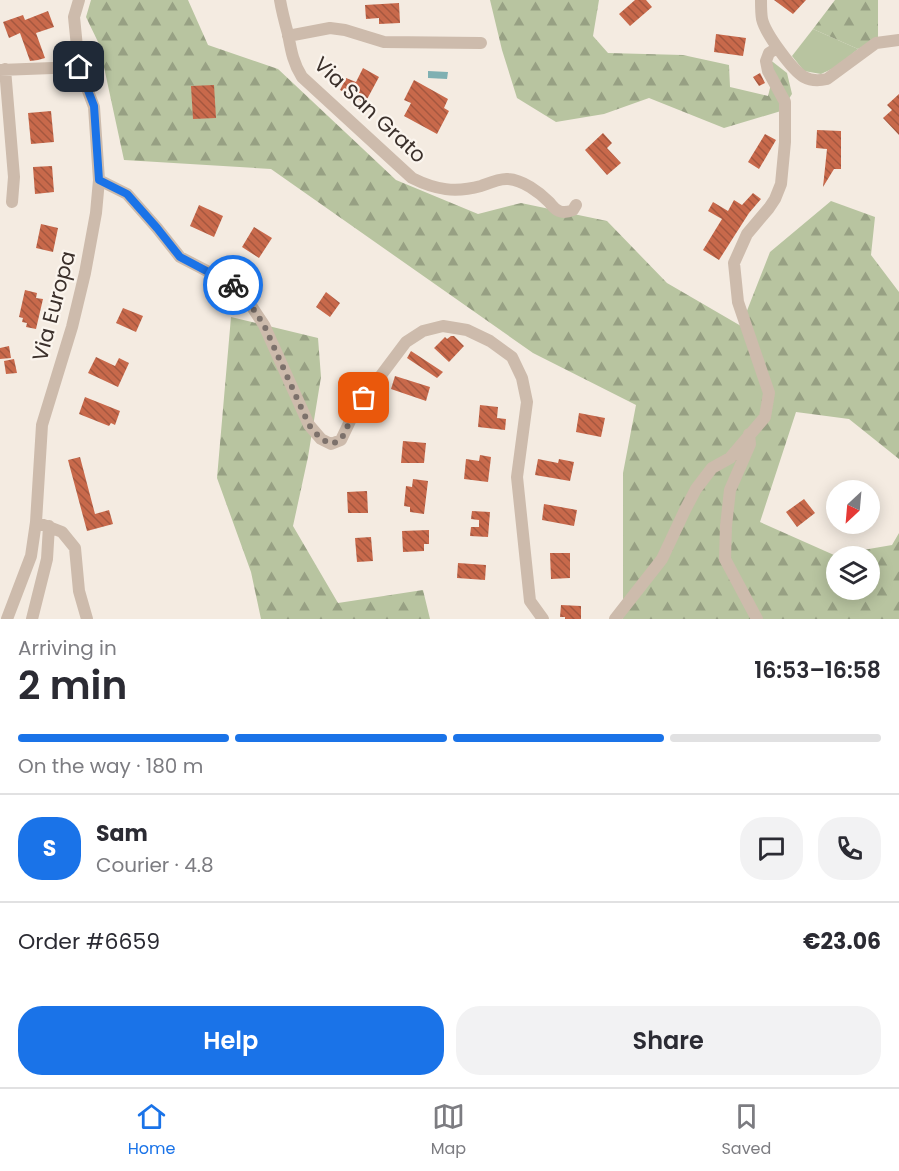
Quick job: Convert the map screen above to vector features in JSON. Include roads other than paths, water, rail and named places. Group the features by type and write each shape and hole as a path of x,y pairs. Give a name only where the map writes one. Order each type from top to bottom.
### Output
{"street":[{"name":"Via Europa","path":"6,619 31,556 36,522 42,425 72,327 96,213 99,180 94,106 79,67 74,17 79,0"},
{"name":"Via San Grato","path":"280,0 291,54 302,77 412,178 435,188 450,190 471,188 506,178 519,181 531,188 548,200 556,210 565,213 573,210 576,205"},
{"path":"760,0 765,28 777,48 805,78 821,81 827,79 876,43 899,40"},
{"name":"Via San Grato","path":"288,36 330,28 345,30 384,42 481,43"},
{"path":"615,619 662,559 696,489 706,475 712,468 730,458 765,417 769,393 738,302 734,263 747,234 769,208 781,184 785,142 784,102 768,71 766,61 769,53 777,48"},
{"path":"12,202 14,177 12,146 2,70 79,67"},
{"path":"0,153 12,146"},
{"path":"99,180 127,194 180,257 232,284 248,301 264,325 309,425 321,439 331,444 341,440 364,398 406,342 423,331 443,326 467,330 490,340 512,357 522,378 527,402 517,477 530,601 543,619"},
{"path":"749,434 750,444 730,490 725,559 757,619"},
{"path":"36,522 62,532 75,548 79,591 87,619"},
{"path":"32,619 47,559 49,526"}],"water":[{"path":"428,71 448,72 447,79 428,78"}]}
